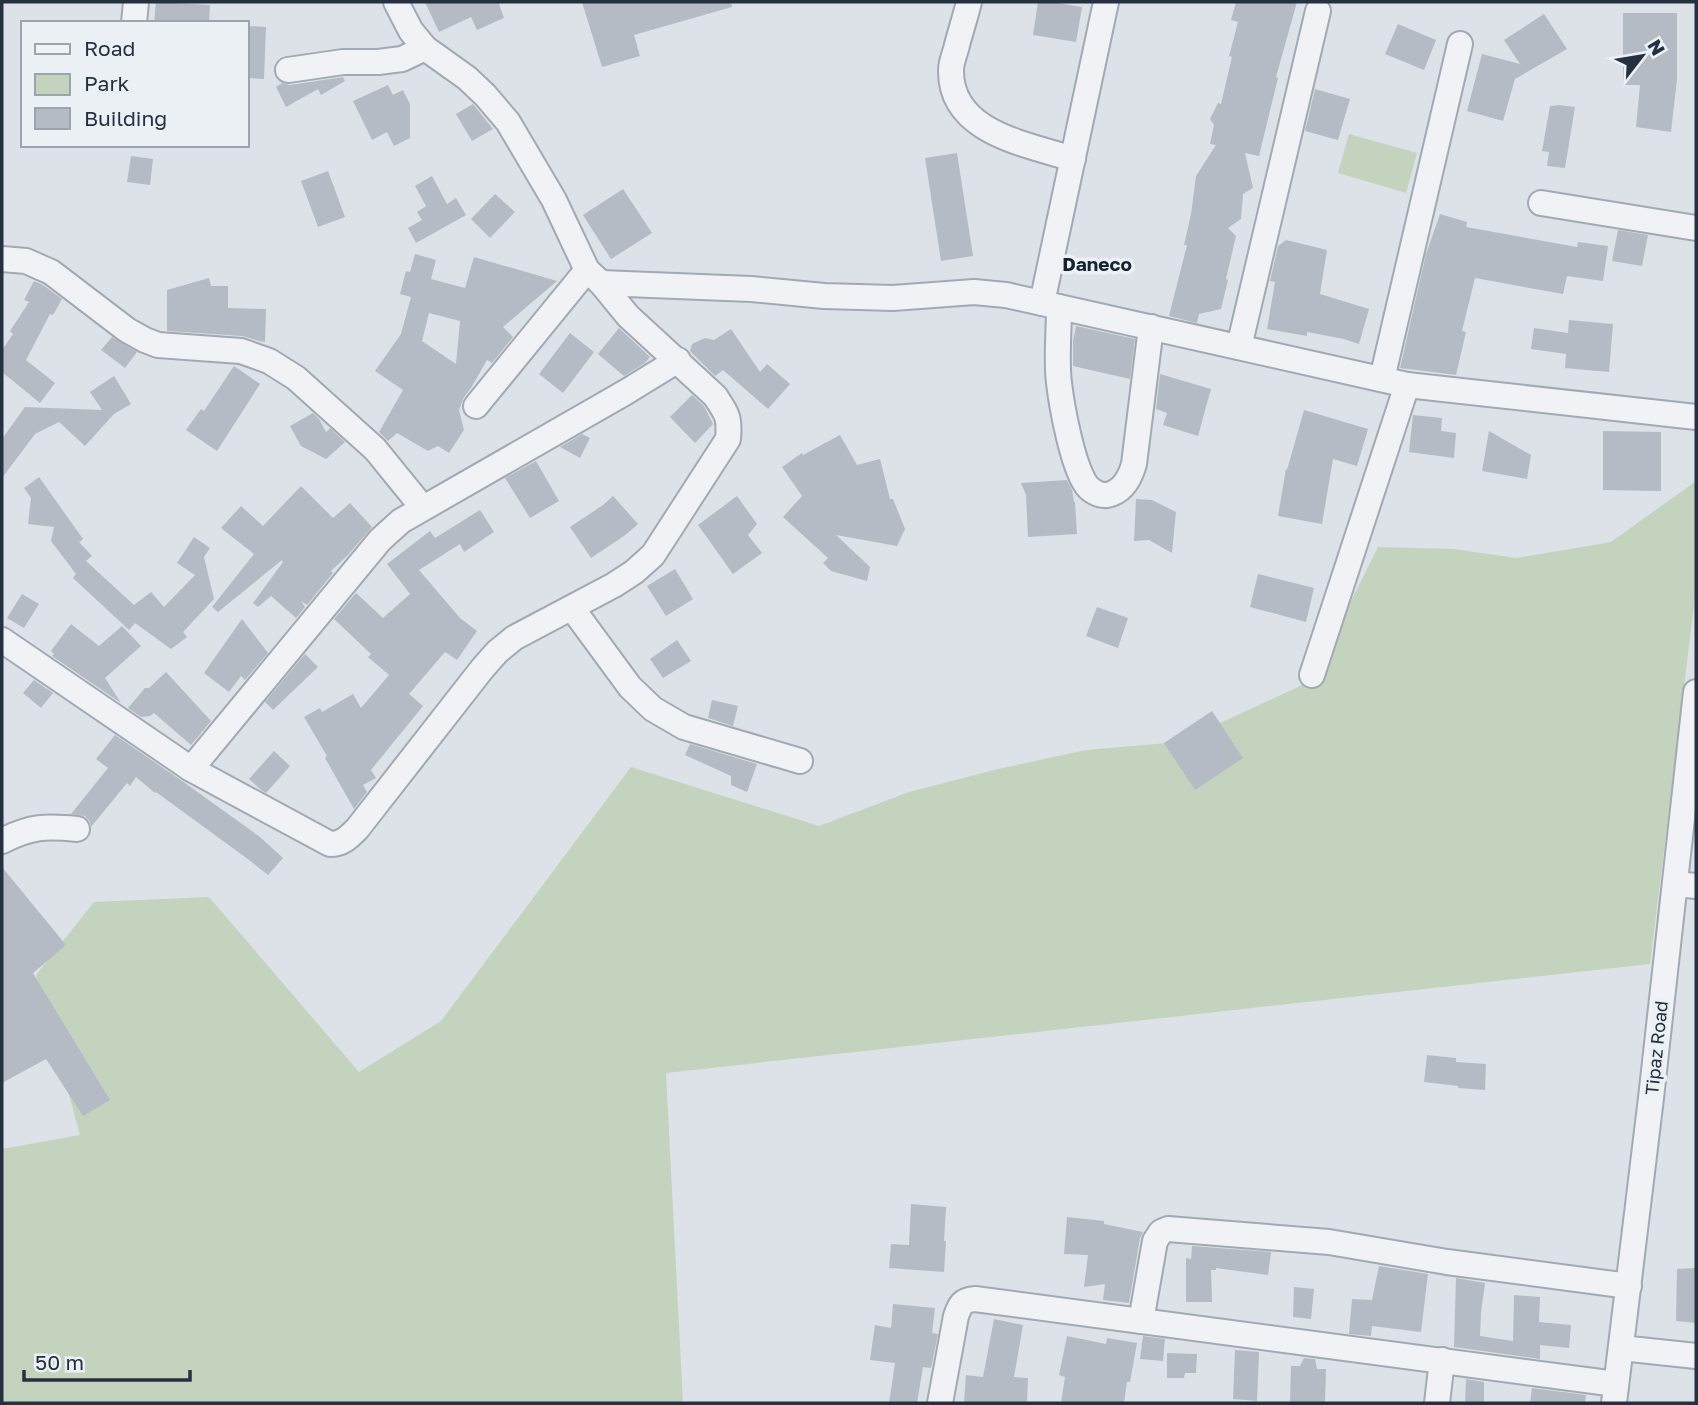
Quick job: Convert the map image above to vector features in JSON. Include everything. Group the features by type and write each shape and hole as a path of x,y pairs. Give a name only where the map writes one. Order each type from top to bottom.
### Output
{"street":[{"path":"134,21 136,2"},
{"path":"2,640 191,769 330,844 338,844 348,839 357,829 497,652 514,638 614,585 653,555 728,439 729,422 715,396 628,316 594,277 554,200 508,122 467,78 425,48 411,31 396,2"},
{"path":"969,2 951,67 952,87 962,107 976,123 996,134 1073,159"},
{"path":"1106,2 1073,159 1051,305 1066,420 1078,468 1086,486 1097,494 1107,495 1119,490 1130,478 1151,327"},
{"path":"1239,347 1318,11"},
{"path":"1382,379 1460,44"},
{"path":"288,70 343,62 402,59 425,48"},
{"path":"1541,203 1696,228"},
{"path":"2,259 26,261 51,272 127,330 158,345 241,351 269,361 296,378 374,449 423,508"},
{"path":"594,277 824,296 893,298 974,292 1006,295 1407,385 1696,417"},
{"path":"477,406 594,277"},
{"path":"191,769 380,540 401,521 678,360"},
{"path":"1312,675 1407,385"},
{"path":"572,608 631,687 653,709 684,727 800,761"},
{"name":"Tipaz Road","path":"1615,1394 1686,885 1696,692"},
{"path":"2,841 36,827 77,829"},
{"path":"1141,1321 1155,1241 1161,1232 1168,1229 1329,1242 1459,1264 1629,1286"},
{"path":"940,1403 956,1317 960,1306 967,1300 975,1299 1442,1360 1615,1394"},
{"path":"1621,1348 1696,1356"},
{"path":"1437,1403 1442,1360"}],"green space":[{"path":"1349,134 1417,153 1406,193 1338,173"},
{"path":"1696,481 1696,589 1650,964 666,1073 683,1403 2,1403 2,1149 80,1135 36,975 94,902 209,897 359,1072 441,1021 631,767 819,826 909,792 998,769 1086,750 1179,742 1311,681 1378,547 1454,549 1516,558 1611,542"}],"building":[{"path":"156,2 210,5 209,21 154,21"},
{"path":"425,2 503,2 499,4 504,18 477,30 471,17 439,32"},
{"path":"582,2 731,2 732,7 634,35 640,56 602,67"},
{"path":"1038,2 1082,7 1076,42 1033,35"},
{"path":"1236,2 1297,2 1276,77 1278,78 1259,156 1245,153 1253,188 1243,194 1241,219 1228,228 1236,236 1221,309 1199,314 1197,323 1169,316 1187,245 1184,245 1196,176 1216,145 1210,144 1214,125 1210,119 1218,103 1221,104 1232,57 1229,56 1238,22 1231,20"},
{"path":"1623,13 1677,13 1677,79 1671,132 1636,127 1640,85 1623,85"},
{"path":"1544,14 1567,49 1515,79 1503,121 1467,111 1482,54 1520,64 1504,40"},
{"path":"1398,24 1436,40 1424,70 1385,54"},
{"path":"248,26 266,27 264,79 248,78"},
{"path":"343,77 345,81 321,95 318,89 286,107 276,87 282,83 290,85"},
{"path":"388,85 393,95 403,90 410,104 410,138 394,146 387,132 372,140 353,101"},
{"path":"1315,89 1350,99 1338,140 1305,131"},
{"path":"473,104 493,129 472,141 456,114"},
{"path":"1550,106 1575,107 1565,168 1547,166 1549,152 1542,151"},
{"path":"957,153 973,256 941,261 925,158"},
{"path":"131,156 153,159 150,185 127,182"},
{"path":"328,171 345,217 318,227 301,181"},
{"path":"432,176 447,204 456,198 466,215 416,243 408,228 422,220 417,212 426,206 415,186"},
{"path":"623,189 652,233 611,259 583,215"},
{"path":"495,194 515,212 490,238 471,219"},
{"path":"1440,214 1467,222 1466,227 1577,247 1578,242 1608,246 1603,281 1567,276 1563,294 1475,278 1462,331 1466,332 1456,375 1400,368 1426,254"},
{"path":"1618,230 1648,235 1642,266 1612,261"},
{"path":"1286,240 1327,250 1320,294 1369,309 1359,344 1307,332 1307,336 1267,329 1275,282 1270,281 1278,246"},
{"path":"415,254 436,260 431,279 465,288 474,257 557,281 503,327 513,337 492,363 487,360 464,397 459,410 464,430 449,453 438,446 428,451 397,433 388,441 379,432 403,390 375,371 401,334 411,297 400,294 406,271 410,272","holes":["429,313 460,321 456,364 422,341"]},
{"path":"209,278 211,286 228,286 228,308 266,309 265,342 242,336 167,331 167,290"},
{"path":"34,281 62,299 53,315 50,314 26,360 55,383 40,403 2,372 2,350 13,334 10,331 29,302 24,300"},
{"path":"1569,320 1613,324 1609,372 1565,368 1566,354 1531,349 1534,328 1568,333"},
{"path":"1076,326 1135,339 1130,379 1073,366"},
{"path":"619,328 650,357 624,376 598,354"},
{"path":"731,329 760,372 767,364 790,384 768,409 723,370 715,376 690,351 692,344 705,338 714,340"},
{"path":"570,333 594,352 563,393 539,374"},
{"path":"112,337 137,352 125,368 101,350"},
{"path":"234,366 260,384 217,451 186,430 201,409 204,411"},
{"path":"1160,374 1211,389 1198,436 1163,425 1167,413 1156,409"},
{"path":"114,376 131,404 114,414 85,446 59,422 35,434 2,478 2,439 25,407 102,410 90,392"},
{"path":"692,395 704,406 713,424 695,443 670,417"},
{"path":"1304,410 1368,429 1357,466 1333,459 1322,524 1278,516 1286,469"},
{"path":"313,413 326,432 330,428 345,442 326,459 301,446 290,426"},
{"path":"1413,415 1442,418 1441,431 1456,433 1454,458 1409,452"},
{"path":"1489,431 1531,455 1527,479 1482,471"},
{"path":"1603,431 1661,432 1661,491 1603,490"},
{"path":"582,434 590,438 580,458 560,447"},
{"path":"840,435 857,465 880,459 890,499 893,499 905,529 897,546 836,535 870,567 867,581 831,571 823,563 828,558 783,517 802,496 782,467 802,453 803,455"},
{"path":"536,461 559,501 530,518 505,478"},
{"path":"39,477 83,539 79,542 92,556 86,561 134,605 151,592 164,607 195,575 177,563 194,537 210,548 204,557 214,599 183,632 187,637 171,649 135,623 129,630 73,578 76,574 51,541 54,527 28,524 31,498 24,488"},
{"path":"1067,480 1075,502 1077,534 1028,537 1026,495 1021,483"},
{"path":"301,486 333,518 350,503 372,527 331,571 333,573 307,605 301,601 305,607 296,618 271,596 258,607 253,603 282,560 218,612 212,607 254,554 221,528 241,506 263,526"},
{"path":"613,496 638,524 591,558 570,527"},
{"path":"737,496 757,524 748,535 762,553 733,574 698,525"},
{"path":"1136,499 1152,500 1176,512 1172,553 1149,540 1134,541"},
{"path":"480,510 494,532 464,552 460,544 419,570 460,618 477,631 457,660 445,652 409,694 423,706 371,770 376,778 363,785 367,792 354,809 304,717 320,708 322,712 353,694 361,708 389,675 368,657 371,654 334,619 356,593 383,618 410,594 387,564 430,531 435,538"},
{"path":"675,569 693,599 666,616 647,586"},
{"path":"1258,574 1314,588 1306,622 1250,607"},
{"path":"22,594 39,604 24,628 7,618"},
{"path":"1097,607 1128,618 1118,648 1086,636"},
{"path":"242,619 268,653 245,680 241,676 229,692 204,673"},
{"path":"71,624 99,646 122,626 141,646 105,678 121,703 52,656 54,654 51,651"},
{"path":"677,640 691,661 663,678 650,659"},
{"path":"305,654 318,667 273,710 265,702"},
{"path":"166,672 211,721 191,745 154,713 141,717 128,708 145,688 149,688"},
{"path":"34,680 53,693 41,708 23,693"},
{"path":"712,700 738,706 733,726 708,718"},
{"path":"1212,711 1243,758 1195,790 1164,743"},
{"path":"115,735 260,837 283,858 268,875 136,777 130,786 127,783 91,827 85,816 71,814 108,768 96,759"},
{"path":"690,744 757,764 747,792 731,785 731,776 685,755"},
{"path":"274,751 290,766 266,793 249,779"},
{"path":"2,867 66,945 33,973 110,1100 83,1116 46,1059 2,1083"},
{"path":"1427,1055 1456,1058 1456,1062 1486,1064 1485,1090 1424,1082"},
{"path":"911,1204 946,1207 944,1272 889,1268 891,1244 909,1245"},
{"path":"1067,1217 1104,1221 1104,1224 1143,1232 1129,1303 1103,1300 1105,1284 1084,1287 1088,1255 1064,1254"},
{"path":"1192,1246 1271,1252 1268,1275 1216,1268 1211,1270 1212,1302 1186,1302 1186,1258 1191,1259"},
{"path":"1379,1266 1428,1274 1421,1332 1372,1326 1371,1336 1349,1334 1352,1299 1372,1300"},
{"path":"1696,1268 1696,1323 1676,1321 1677,1269"},
{"path":"1456,1278 1485,1283 1480,1336 1513,1341 1514,1295 1540,1297 1539,1322 1571,1325 1569,1348 1540,1345 1540,1359 1454,1347"},
{"path":"1294,1287 1314,1289 1311,1319 1293,1317"},
{"path":"893,1304 935,1308 932,1333 938,1334 931,1368 923,1367 917,1403 889,1403 895,1363 870,1360 875,1325 891,1328"},
{"path":"994,1319 1023,1325 1014,1377 1028,1378 1027,1403 964,1403 966,1375 983,1377"},
{"path":"1067,1336 1106,1344 1107,1338 1137,1343 1124,1403 1061,1403 1065,1377 1059,1375"},
{"path":"1143,1336 1165,1339 1163,1361 1140,1359"},
{"path":"1235,1350 1259,1352 1257,1401 1233,1399"},
{"path":"1167,1353 1197,1354 1196,1373 1185,1373 1184,1378 1167,1378"},
{"path":"1304,1358 1315,1359 1317,1369 1326,1369 1325,1403 1290,1403 1291,1366 1300,1366"},
{"path":"1466,1379 1484,1382 1484,1403 1465,1403"},
{"path":"1532,1388 1586,1395 1585,1403 1530,1403"}],"district":[{"name":"Daneco","path":"1097,264"}]}
